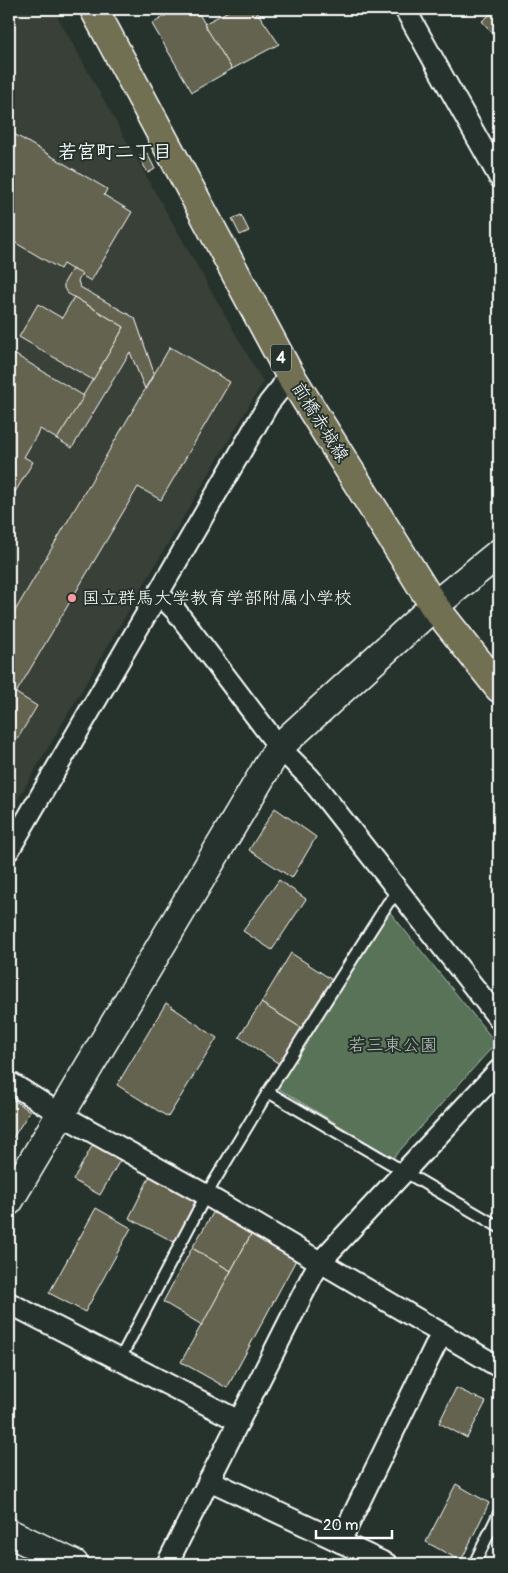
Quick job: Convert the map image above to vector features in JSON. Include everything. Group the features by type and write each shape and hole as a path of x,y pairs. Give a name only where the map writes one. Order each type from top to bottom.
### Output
{"main road":[{"name":"前橋赤城線","path":"94,9 288,373 434,606 499,688"}],"street":[{"path":"405,9 499,177"},
{"path":"9,850 269,404 282,388 288,373"},
{"path":"9,1201 279,747 434,606 499,553"},
{"path":"157,596 166,601 176,611 279,747 308,778 499,1019"},
{"path":"167,1564 307,1284 320,1262 499,1070"},
{"path":"9,1082 60,1114 206,1195 499,1367"},
{"path":"9,1303 239,1422"},
{"path":"340,1542 435,1346 443,1334"},
{"path":"209,1480 387,1564"},
{"path":"9,1533 74,1564"}],"lane":[{"path":"120,1359 206,1195 268,1092 388,903 399,892"},
{"path":"268,1092 499,1227"},
{"path":"474,1564 499,1513"}],"shaded area":[{"name":"国立群馬大学教育学部附属小学校","path":"9,9 53,9 263,382 9,814"}],"green space":[{"name":"若三東公園","path":"389,911 496,1043 393,1158 276,1087"}],"building":[{"path":"176,9 196,9 232,69 192,92 152,24"},
{"path":"232,9 255,9 279,44 232,69 204,24"},
{"path":"499,9 499,41 482,21"},
{"path":"9,131 107,189 104,195 132,212 91,281 63,264 60,269 9,239"},
{"path":"147,153 155,169 148,173 139,157"},
{"path":"241,215 249,231 240,235 232,219"},
{"path":"72,269 82,274 78,281 80,287 135,318 154,373 145,389 130,352 72,448 57,439 124,327 67,293 64,283"},
{"path":"74,297 124,327 93,380 19,337 38,304 62,318"},
{"path":"170,347 230,382 161,500 138,487 16,693 37,706 9,753 9,621"},
{"path":"14,354 84,396 57,439 40,429 24,457 33,462 15,492 9,488 9,364"},
{"path":"275,808 316,837 292,878 249,850"},
{"path":"279,880 306,899 272,950 243,931"},
{"path":"291,953 334,981 303,1029 261,1003"},
{"path":"166,1003 217,1038 168,1117 117,1085"},
{"path":"261,1003 303,1029 281,1065 239,1037"},
{"path":"9,1097 30,1111 9,1144"},
{"path":"96,1139 123,1155 100,1195 73,1180"},
{"path":"153,1170 200,1197 174,1242 129,1218"},
{"path":"96,1208 131,1228 85,1312 49,1293"},
{"path":"216,1208 254,1229 231,1271 192,1248"},
{"path":"254,1229 298,1256 227,1388 181,1362"},
{"path":"192,1248 231,1271 202,1325 163,1302"},
{"path":"456,1388 486,1402 467,1438 439,1423"},
{"path":"456,1484 489,1503 461,1561 426,1542"}],"place":[{"name":"国立群馬大学教育学部附属小学校","path":"72,598"}],"district":[{"name":"若宮町二丁目","path":"115,152"}]}
